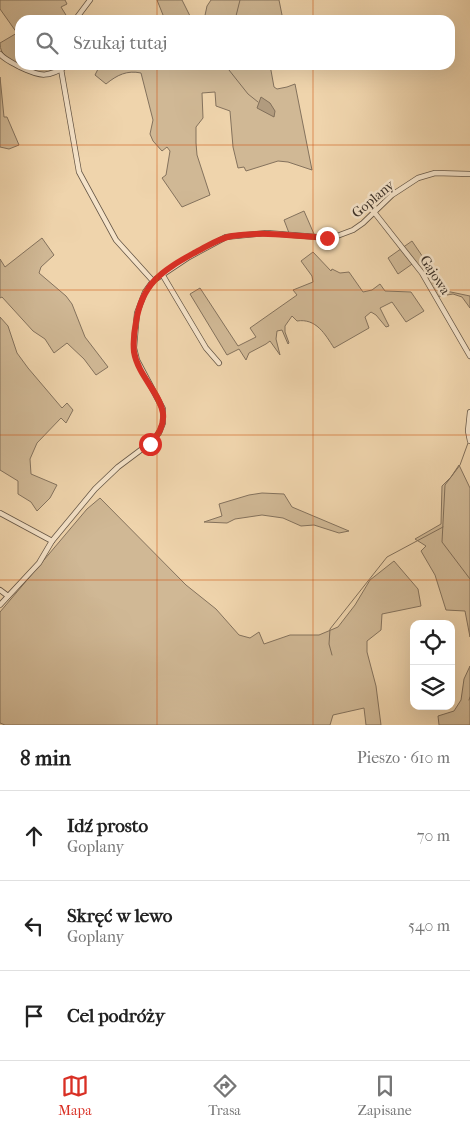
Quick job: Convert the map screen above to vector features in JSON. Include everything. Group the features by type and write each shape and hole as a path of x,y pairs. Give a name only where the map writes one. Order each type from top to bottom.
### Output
{"street":[{"path":"79,15 90,0"},
{"path":"0,54 15,64"},
{"path":"28,70 39,75 57,70"},
{"path":"61,70 79,172 116,240 153,281"},
{"name":"Goplany","path":"0,604 39,563 52,541 95,489 118,467 150,444 159,433 163,423 163,409 137,360 134,348 137,313 145,292 153,281 189,256 226,237 267,234 317,237 337,236 353,230 363,223 392,195 418,178 435,173 470,174"},
{"name":"Gajowa","path":"374,212 422,274 470,356"},
{"path":"162,274 206,348 219,363"},
{"path":"470,412 468,431 470,441"},
{"path":"0,513 52,541"},
{"path":"0,590 8,596"}],"shaded area":[{"path":"0,0 65,0 67,4 61,7 66,15 15,15 15,30 0,9"},
{"path":"157,0 182,0 190,15 163,15"},
{"path":"211,0 279,0 282,15 205,15 207,6"},
{"path":"15,34 15,62 3,54 0,43"},
{"path":"32,70 52,70 41,74"},
{"path":"98,70 271,70 274,87 277,89 295,84 312,170 288,162 278,161 246,171 244,167 238,168 233,147 230,111 216,106 215,92 202,93 203,118 196,127 196,143 197,155 210,195 182,207 162,178 166,175 170,151 167,147 162,151 153,141 150,134 153,120 141,73 131,72 122,74 106,84 95,75"},
{"path":"0,77 4,117 7,117 19,145 9,149 0,147"},
{"path":"261,97 270,103 275,111 274,117 257,108"},
{"path":"304,211 314,235 289,233 284,220"},
{"path":"42,238 54,255 41,267 39,273 66,296 72,304 85,337 108,367 96,375 84,359 67,343 54,353 45,339 33,331 2,297 0,298 0,259 5,267"},
{"path":"412,241 446,291 470,296 470,308 462,297 453,294 435,297 415,262 398,274 388,258"},
{"path":"313,252 331,271 332,269 340,273 349,272 363,292 372,290 380,284 385,291 411,292 424,311 406,322 392,302 380,308 389,326 386,327 371,312 365,317 369,328 334,348 319,328 310,322 297,321 292,316 285,326 288,344 282,330 277,331 276,339 280,355 270,341 249,353 246,360 239,349 227,355 190,294 200,288 238,346 256,337 250,328 297,295 293,290 313,282 312,276 301,261"},
{"path":"0,317 8,326 17,353 28,368 62,408 67,403 73,410 66,423 61,418 37,443 30,459 31,474 57,485 50,498 37,511 31,502 18,494 18,481 0,470"},
{"path":"459,465 470,488 470,637 465,611 446,610 435,575 421,551 426,546 415,539 441,524 442,486"},
{"path":"262,493 284,494 292,507 349,531 339,533 314,525 301,526 283,518 262,515 235,519 227,523 204,522 222,516 219,504"},
{"path":"100,498 186,585 216,609 239,635 250,638 259,632 264,644 290,635 319,635 338,627 355,605 370,580 394,561 418,589 421,606 382,614 381,630 367,641 367,652 376,686 381,725 366,725 364,708 333,715 330,725 5,725 0,723 0,612 87,509"},
{"path":"470,666 470,725 439,725 438,716 454,711 461,700 464,679"}],"waterway":[{"path":"236,15 240,0"},
{"path":"229,70 248,94 258,102"},
{"path":"468,443 460,465 445,485 442,542 470,579"},
{"path":"332,655 329,644 330,629 387,557 443,527"}],"route":[{"path":"150,444 159,433 163,423 163,409 134,354 134,336 137,313 141,301 153,281 189,256 226,237 277,234 327,238"}]}
